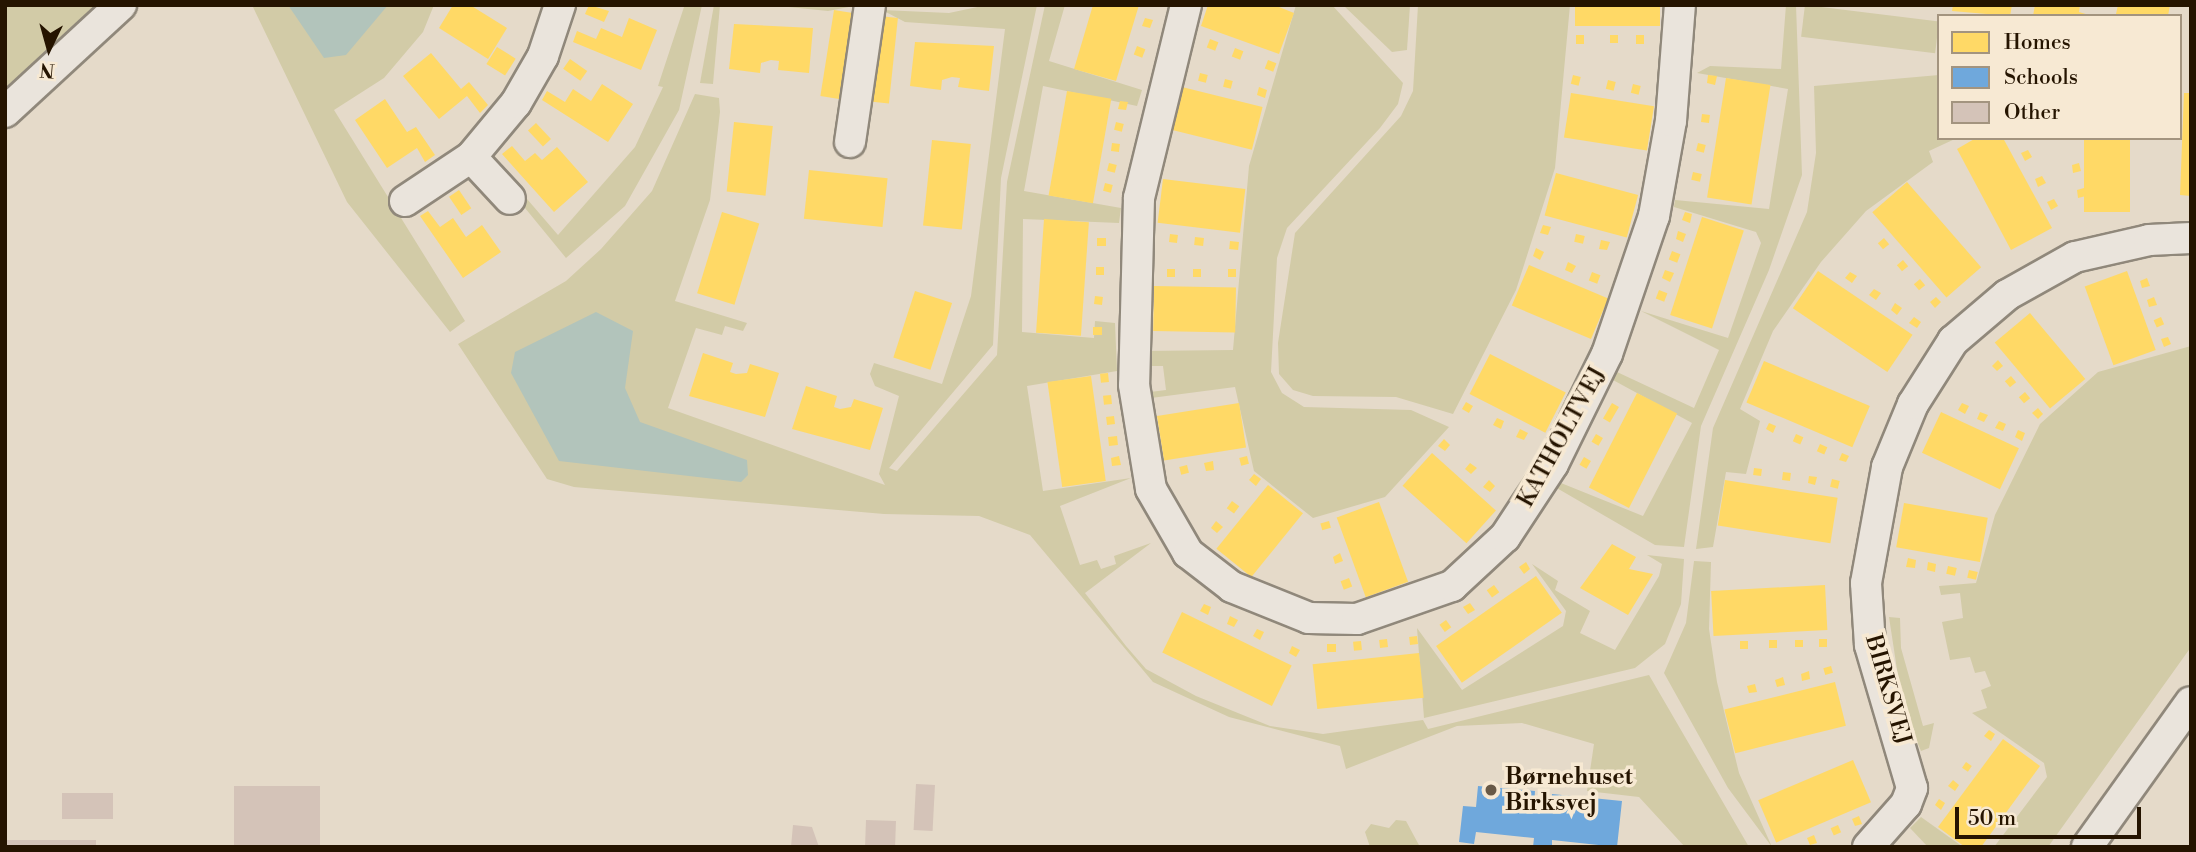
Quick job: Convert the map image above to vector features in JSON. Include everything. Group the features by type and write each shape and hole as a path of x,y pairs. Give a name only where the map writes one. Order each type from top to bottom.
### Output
{"street":[{"path":"5,112 121,5"},
{"path":"405,201 471,157 530,81 560,5"},
{"path":"850,142 870,5"},
{"name":"KATHOLTVEJ","path":"1186,5 1139,198 1133,385 1150,489 1188,553 1232,587 1309,618 1357,620 1452,586 1505,537 1553,464 1607,354 1654,216 1671,121 1680,5"},
{"path":"471,157 510,199"},
{"name":"BIRKSVEJ","path":"1868,847 1906,804 1912,788 1870,645 1866,583 1887,467 1913,404 1953,341 2007,295 2075,257 2149,240 2191,238"},
{"path":"2087,847 2191,702"}],"shaded area":[{"path":"5,5 98,5 5,95"},
{"path":"252,5 434,5 423,32 384,78 334,110 465,321 450,332 347,202"},
{"path":"288,5 388,5 346,55 324,58"},
{"path":"677,5 702,5 679,110 625,206 566,258 516,197 521,192 558,235 635,147 663,87 658,86 684,7"},
{"path":"714,5 720,5 713,84 700,83"},
{"path":"769,5 845,5 854,6 828,11"},
{"path":"987,5 1037,5 1001,178 993,345 889,468 897,471 997,355 1007,182 1045,5 1065,5 1049,61 1142,90 1137,106 1043,86 1024,191 1121,208 1119,223 1023,219 1022,332 1094,338 1095,321 1115,323 1117,371 1027,386 1043,491 1131,478 1060,506 1080,565 1097,560 1101,569 1116,564 1114,556 1151,543 1085,593 1126,646 1146,669 1196,696 1270,726 1323,734 1423,720 1428,729 1649,675 1749,847 1685,847 1639,797 1587,791 1594,744 1522,723 1457,726 1346,769 1340,746 1229,717 1153,682 1030,535 979,516 884,514 574,487 547,479 458,344 566,281 601,249 652,191 695,94 719,98 720,112 710,200 675,301 747,323 743,331 725,326 722,335 696,328 668,408 885,485 879,474 899,396 875,386 870,374 874,363 942,384 971,296 1005,29 905,22 882,10 949,13"},
{"path":"1296,5 1332,5 1403,83 1398,104 1380,128 1287,228 1277,258 1271,372 1282,393 1304,407 1411,410 1449,427 1385,497 1313,518 1254,471 1235,387 1151,398 1150,392 1166,390 1163,366 1145,366 1144,351 1233,350 1249,166"},
{"path":"1343,5 1410,5 1407,50 1392,52"},
{"path":"1418,5 1570,5 1555,168 1516,290 1453,414 1396,397 1313,396 1293,390 1279,374 1278,343 1295,233 1401,116 1413,91"},
{"path":"1786,5 1796,5 1802,175 1769,270 1701,426 1684,547 1655,545 1555,487 1556,481 1643,516 1692,423 1613,380 1617,372 1694,408 1719,350 1641,311 1728,338 1761,243 1756,232 1674,207 1675,200 1769,209 1788,89 1697,73 1710,66 1781,69"},
{"path":"1805,5 1937,21 1935,53 1801,37"},
{"path":"1937,75 1937,140 1953,140 1929,151 1933,162 1866,211 1821,262 1773,331 1740,409 1760,421 1746,474 1726,472 1713,547 1696,549 1713,428 1807,212 1816,153 1814,86"},
{"path":"596,312 633,331 625,388 640,422 747,460 748,475 741,482 559,461 511,373 515,352"},
{"path":"2191,346 2191,647 2048,847 1994,847 2047,777 2044,763 1972,713 1987,708 1981,690 1991,686 1985,671 1975,673 1970,657 1950,660 1942,622 1963,618 1960,593 1941,595 1939,586 1976,583 1995,515 2040,424 2098,372"},
{"path":"1647,555 1684,559 1681,604 1665,644 1635,668 1424,718 1417,628 1462,690 1563,626 1566,611 1532,564 1558,581 1555,590 1590,611 1580,633 1615,650 1659,576 1662,564"},
{"path":"1694,561 1711,562 1709,629 1717,682 1739,773 1772,847 1728,788 1664,673 1686,623"},
{"path":"1889,617 1900,618 1901,648 1923,726 1934,723 1929,748 1921,751 1903,709"},
{"path":"1921,817 1963,847 1928,847 1910,828"},
{"path":"1396,820 1406,821 1420,847 1370,847 1365,832 1371,824 1389,828"}],"building: Homes":[{"path":"453,5 470,5 507,28 488,59 439,28"},
{"path":"589,5 609,11 604,22 585,14"},
{"path":"1093,5 1139,5 1116,81 1074,69"},
{"path":"1208,5 1274,5 1294,13 1279,54 1201,26"},
{"path":"1575,5 1660,5 1660,26 1575,26"},
{"path":"1953,5 2012,5 2010,14 1952,11"},
{"path":"2035,5 2080,5 2079,12 2086,14 2033,14"},
{"path":"2118,5 2170,5 2168,14 2116,14"},
{"path":"834,10 853,13 839,99 820,96"},
{"path":"879,16 898,18 889,104 870,102"},
{"path":"629,18 657,30 641,70 573,42 577,31 596,39 601,28 622,37"},
{"path":"1145,18 1153,20 1150,28 1142,26"},
{"path":"734,24 813,28 809,73 778,70 779,61 771,60 761,63 760,73 729,69"},
{"path":"1576,35 1584,35 1584,44 1576,44"},
{"path":"1610,35 1618,35 1618,43 1610,43"},
{"path":"1636,35 1644,35 1644,44 1636,44"},
{"path":"1210,39 1218,42 1215,51 1207,47"},
{"path":"915,42 994,46 989,91 958,87 960,78 952,77 942,80 941,90 910,86"},
{"path":"1137,46 1145,49 1142,58 1134,54"},
{"path":"497,47 516,59 505,76 486,64"},
{"path":"1235,48 1243,51 1240,60 1232,56"},
{"path":"431,53 461,89 469,82 488,105 480,113 467,96 439,119 403,76"},
{"path":"570,59 587,71 580,81 563,69"},
{"path":"1268,60 1276,63 1273,72 1265,68"},
{"path":"1200,73 1208,75 1206,83 1198,81"},
{"path":"1573,75 1581,77 1579,86 1571,84"},
{"path":"1708,75 1717,76 1715,85 1707,83"},
{"path":"1726,78 1770,85 1752,205 1707,198"},
{"path":"1225,79 1233,81 1231,89 1223,87"},
{"path":"1608,80 1616,82 1614,91 1606,89"},
{"path":"602,84 633,104 608,142 542,100 547,91 565,102 573,89 591,101"},
{"path":"1633,84 1641,86 1639,95 1631,93"},
{"path":"1182,87 1263,107 1252,150 1171,130"},
{"path":"1259,87 1267,90 1265,98 1257,95"},
{"path":"1067,91 1111,99 1093,203 1049,195"},
{"path":"1571,93 1654,106 1647,151 1564,137"},
{"path":"2184,93 2191,93 2191,196 2180,195"},
{"path":"385,99 407,132 416,127 435,155 425,162 417,148 387,168 355,120"},
{"path":"1120,101 1128,102 1126,110 1118,109"},
{"path":"1702,114 1710,115 1709,123 1701,122"},
{"path":"734,122 773,126 765,196 727,192"},
{"path":"1116,122 1124,124 1122,132 1114,130"},
{"path":"536,123 551,139 543,147 528,131"},
{"path":"932,140 971,144 962,230 923,226"},
{"path":"1973,140 2004,140 2052,228 2011,250 1957,149"},
{"path":"2084,140 2130,140 2130,212 2084,212"},
{"path":"1112,143 1120,144 1119,152 1111,151"},
{"path":"1698,143 1706,145 1704,153 1696,151"},
{"path":"512,146 525,161 535,153 542,160 557,147 588,182 554,212 502,154"},
{"path":"2028,150 2032,157 2025,161 2021,153"},
{"path":"1109,163 1117,165 1115,173 1107,171"},
{"path":"2079,163 2081,171 2073,173 2072,165"},
{"path":"809,170 888,178 882,227 804,219"},
{"path":"1693,172 1702,174 1700,182 1691,180"},
{"path":"1556,173 1638,195 1627,238 1545,216"},
{"path":"2042,176 2046,183 2038,187 2035,179"},
{"path":"1163,179 1245,189 1240,233 1158,223"},
{"path":"1907,182 1981,267 1946,297 1872,212"},
{"path":"1105,183 1113,185 1111,193 1103,191"},
{"path":"2084,188 2086,196 2078,198 2077,190"},
{"path":"459,190 471,208 461,215 449,197"},
{"path":"2054,199 2058,206 2051,210 2047,202"},
{"path":"428,211 440,227 453,218 466,237 482,225 501,252 463,278 420,216"},
{"path":"722,212 759,223 734,305 697,293"},
{"path":"1685,212 1692,214 1690,223 1682,220"},
{"path":"1702,217 1744,231 1712,329 1670,315"},
{"path":"1044,219 1089,222 1081,336 1036,333"},
{"path":"1543,225 1551,227 1548,235 1540,233"},
{"path":"1678,231 1686,234 1683,242 1676,239"},
{"path":"1170,234 1178,235 1177,243 1169,242"},
{"path":"1576,234 1585,236 1583,244 1574,242"},
{"path":"1195,237 1204,238 1203,246 1194,245"},
{"path":"1097,238 1106,238 1106,246 1097,246"},
{"path":"1884,238 1889,244 1883,249 1878,243"},
{"path":"1601,240 1610,242 1607,250 1599,249"},
{"path":"1230,241 1239,242 1238,250 1229,249"},
{"path":"1536,248 1544,252 1540,260 1533,256"},
{"path":"1672,251 1680,254 1677,263 1669,259"},
{"path":"1903,260 1908,266 1902,271 1897,265"},
{"path":"1568,262 1576,266 1572,273 1565,270"},
{"path":"1529,265 1608,299 1591,339 1512,306"},
{"path":"1096,267 1104,267 1104,275 1096,275"},
{"path":"1167,269 1175,269 1175,277 1167,277"},
{"path":"1193,269 1201,269 1201,277 1193,277"},
{"path":"1228,269 1236,269 1236,277 1228,277"},
{"path":"1665,270 1674,273 1670,282 1662,278"},
{"path":"1818,271 1913,335 1887,372 1793,308"},
{"path":"2127,271 2156,350 2113,365 2085,286"},
{"path":"1592,272 1600,275 1597,284 1589,280"},
{"path":"1850,272 1857,276 1852,283 1845,278"},
{"path":"2147,278 2150,286 2142,288 2140,281"},
{"path":"1920,279 1925,285 1919,290 1914,284"},
{"path":"1154,286 1236,287 1235,332 1153,331"},
{"path":"1874,289 1881,293 1876,300 1869,295"},
{"path":"1659,290 1667,293 1664,302 1656,298"},
{"path":"915,291 952,303 930,370 893,358"},
{"path":"1095,296 1103,297 1102,305 1094,304"},
{"path":"1936,297 1941,302 1935,308 1930,302"},
{"path":"2154,297 2157,305 2149,307 2147,300"},
{"path":"1895,303 1902,308 1897,315 1891,310"},
{"path":"2030,313 2085,379 2050,408 1995,343"},
{"path":"1914,317 1921,322 1917,328 1909,323"},
{"path":"2161,317 2164,324 2157,327 2154,320"},
{"path":"1093,327 1102,327 1102,335 1093,335"},
{"path":"2168,337 2171,344 2164,347 2161,339"},
{"path":"703,353 733,363 730,372 736,374 747,373 750,364 779,373 765,417 689,396"},
{"path":"1490,354 1566,393 1545,433 1470,394"},
{"path":"1998,360 2003,366 1997,371 1992,366"},
{"path":"1764,361 1870,406 1852,447 1746,402"},
{"path":"1108,373 1109,382 1101,383 1100,374"},
{"path":"1091,376 1106,481 1062,487 1047,382"},
{"path":"2011,376 2016,382 2010,387 2005,381"},
{"path":"806,386 837,396 834,407 840,409 851,407 854,399 883,408 870,450 792,429"},
{"path":"2025,392 2030,398 2024,403 2019,397"},
{"path":"1637,393 1677,413 1629,508 1589,487"},
{"path":"1111,395 1112,404 1104,405 1103,396"},
{"path":"1466,402 1473,406 1469,413 1462,409"},
{"path":"1239,403 1246,447 1164,460 1157,416"},
{"path":"1612,403 1619,407 1610,423 1603,419"},
{"path":"1962,403 1969,406 1965,414 1958,410"},
{"path":"2038,408 2043,414 2038,419 2032,413"},
{"path":"1941,412 2019,448 2000,489 1922,453"},
{"path":"1980,412 1988,415 1984,422 1977,419"},
{"path":"1114,416 1115,424 1107,425 1106,417"},
{"path":"1497,418 1504,421 1501,429 1493,425"},
{"path":"1999,421 2006,424 2003,431 1995,428"},
{"path":"1769,423 1776,426 1773,433 1766,429"},
{"path":"1520,429 1528,433 1524,440 1516,437"},
{"path":"2018,430 2025,433 2022,441 2015,437"},
{"path":"1596,434 1603,438 1598,446 1592,442"},
{"path":"1796,434 1803,437 1800,444 1793,441"},
{"path":"1117,436 1118,445 1109,446 1108,437"},
{"path":"1444,439 1450,445 1445,451 1438,446"},
{"path":"1820,444 1827,447 1824,454 1817,451"},
{"path":"1432,453 1496,511 1466,543 1403,486"},
{"path":"1842,453 1849,456 1846,462 1839,460"},
{"path":"1119,456 1121,465 1112,466 1111,458"},
{"path":"1247,456 1249,464 1241,466 1239,458"},
{"path":"1584,457 1591,461 1586,469 1580,465"},
{"path":"1213,461 1214,470 1206,471 1204,463"},
{"path":"1470,463 1477,468 1471,474 1465,469"},
{"path":"1187,465 1189,473 1181,475 1179,467"},
{"path":"1754,468 1762,469 1761,476 1753,475"},
{"path":"1783,472 1791,473 1790,481 1782,480"},
{"path":"1254,474 1261,479 1256,486 1249,480"},
{"path":"1809,476 1817,477 1815,485 1808,483"},
{"path":"1832,479 1840,481 1838,489 1830,487"},
{"path":"1489,480 1495,486 1490,492 1483,487"},
{"path":"1725,480 1838,498 1830,543 1718,525"},
{"path":"1268,485 1303,513 1251,577 1216,549"},
{"path":"1232,501 1239,506 1234,514 1227,508"},
{"path":"1379,502 1408,582 1366,597 1337,517"},
{"path":"1904,503 1988,518 1980,562 1896,547"},
{"path":"1216,521 1223,527 1217,533 1211,528"},
{"path":"1329,521 1331,528 1322,530 1320,523"},
{"path":"1612,544 1636,557 1629,569 1653,574 1628,615 1580,588"},
{"path":"1340,553 1343,561 1335,564 1333,557"},
{"path":"1908,558 1916,560 1915,568 1906,567"},
{"path":"1526,562 1530,569 1524,574 1519,567"},
{"path":"1928,562 1936,564 1935,572 1927,570"},
{"path":"1948,566 1957,568 1955,576 1946,574"},
{"path":"1969,570 1978,572 1976,580 1967,578"},
{"path":"1536,576 1562,613 1462,683 1436,646"},
{"path":"1349,578 1352,586 1344,590 1341,581"},
{"path":"1494,585 1499,592 1492,598 1487,590"},
{"path":"1825,585 1827,630 1714,636 1711,591"},
{"path":"1470,603 1475,610 1468,614 1463,607"},
{"path":"1204,604 1211,607 1208,615 1200,611"},
{"path":"1182,612 1292,665 1272,706 1162,652"},
{"path":"1230,616 1238,620 1234,627 1227,624"},
{"path":"1446,620 1451,627 1445,632 1440,625"},
{"path":"1257,629 1264,632 1260,640 1253,636"},
{"path":"1417,636 1418,644 1410,645 1409,637"},
{"path":"1387,639 1388,647 1380,648 1379,640"},
{"path":"1819,639 1827,639 1827,647 1819,647"},
{"path":"1769,640 1777,640 1777,648 1769,648"},
{"path":"1795,640 1803,640 1803,647 1795,647"},
{"path":"1361,641 1362,650 1354,651 1353,642"},
{"path":"1740,641 1748,641 1748,649 1740,649"},
{"path":"1327,644 1336,644 1336,652 1327,652"},
{"path":"1292,646 1300,650 1296,657 1289,653"},
{"path":"1419,653 1424,698 1317,709 1313,664"},
{"path":"1831,666 1833,673 1825,675 1823,668"},
{"path":"1809,671 1810,679 1802,681 1801,674"},
{"path":"1783,677 1785,685 1777,687 1775,680"},
{"path":"1835,682 1846,726 1735,753 1724,710"},
{"path":"1755,684 1757,692 1749,693 1747,686"},
{"path":"1989,730 1995,734 1991,741 1984,736"},
{"path":"2003,739 2040,766 1981,847 1965,847 1938,827"},
{"path":"1853,760 1871,802 1776,843 1758,800"},
{"path":"1966,762 1972,766 1968,772 1962,768"},
{"path":"1953,780 1959,785 1955,791 1948,786"},
{"path":"1939,799 1945,803 1941,810 1935,805"},
{"path":"1859,816 1862,824 1855,826 1852,819"},
{"path":"1838,825 1841,832 1834,835 1831,828"},
{"path":"1814,835 1817,843 1810,845 1807,838"}],"building: Schools":[{"path":"1478,786 1535,791 1534,807 1551,808 1552,794 1622,801 1617,847 1552,840 1552,847 1533,847 1534,838 1476,832 1474,844 1459,842 1463,806 1476,807"}],"building: Other":[{"path":"916,784 935,785 933,831 914,830"},
{"path":"234,786 320,786 320,847 234,847"},
{"path":"62,793 113,793 113,819 62,819"},
{"path":"866,820 896,821 895,847 865,847"},
{"path":"793,825 812,827 819,847 791,847"},
{"path":"5,840 96,840 96,847 5,847"}],"place":[{"name":"Børnehuset Birksvej","path":"1491,790"}]}
